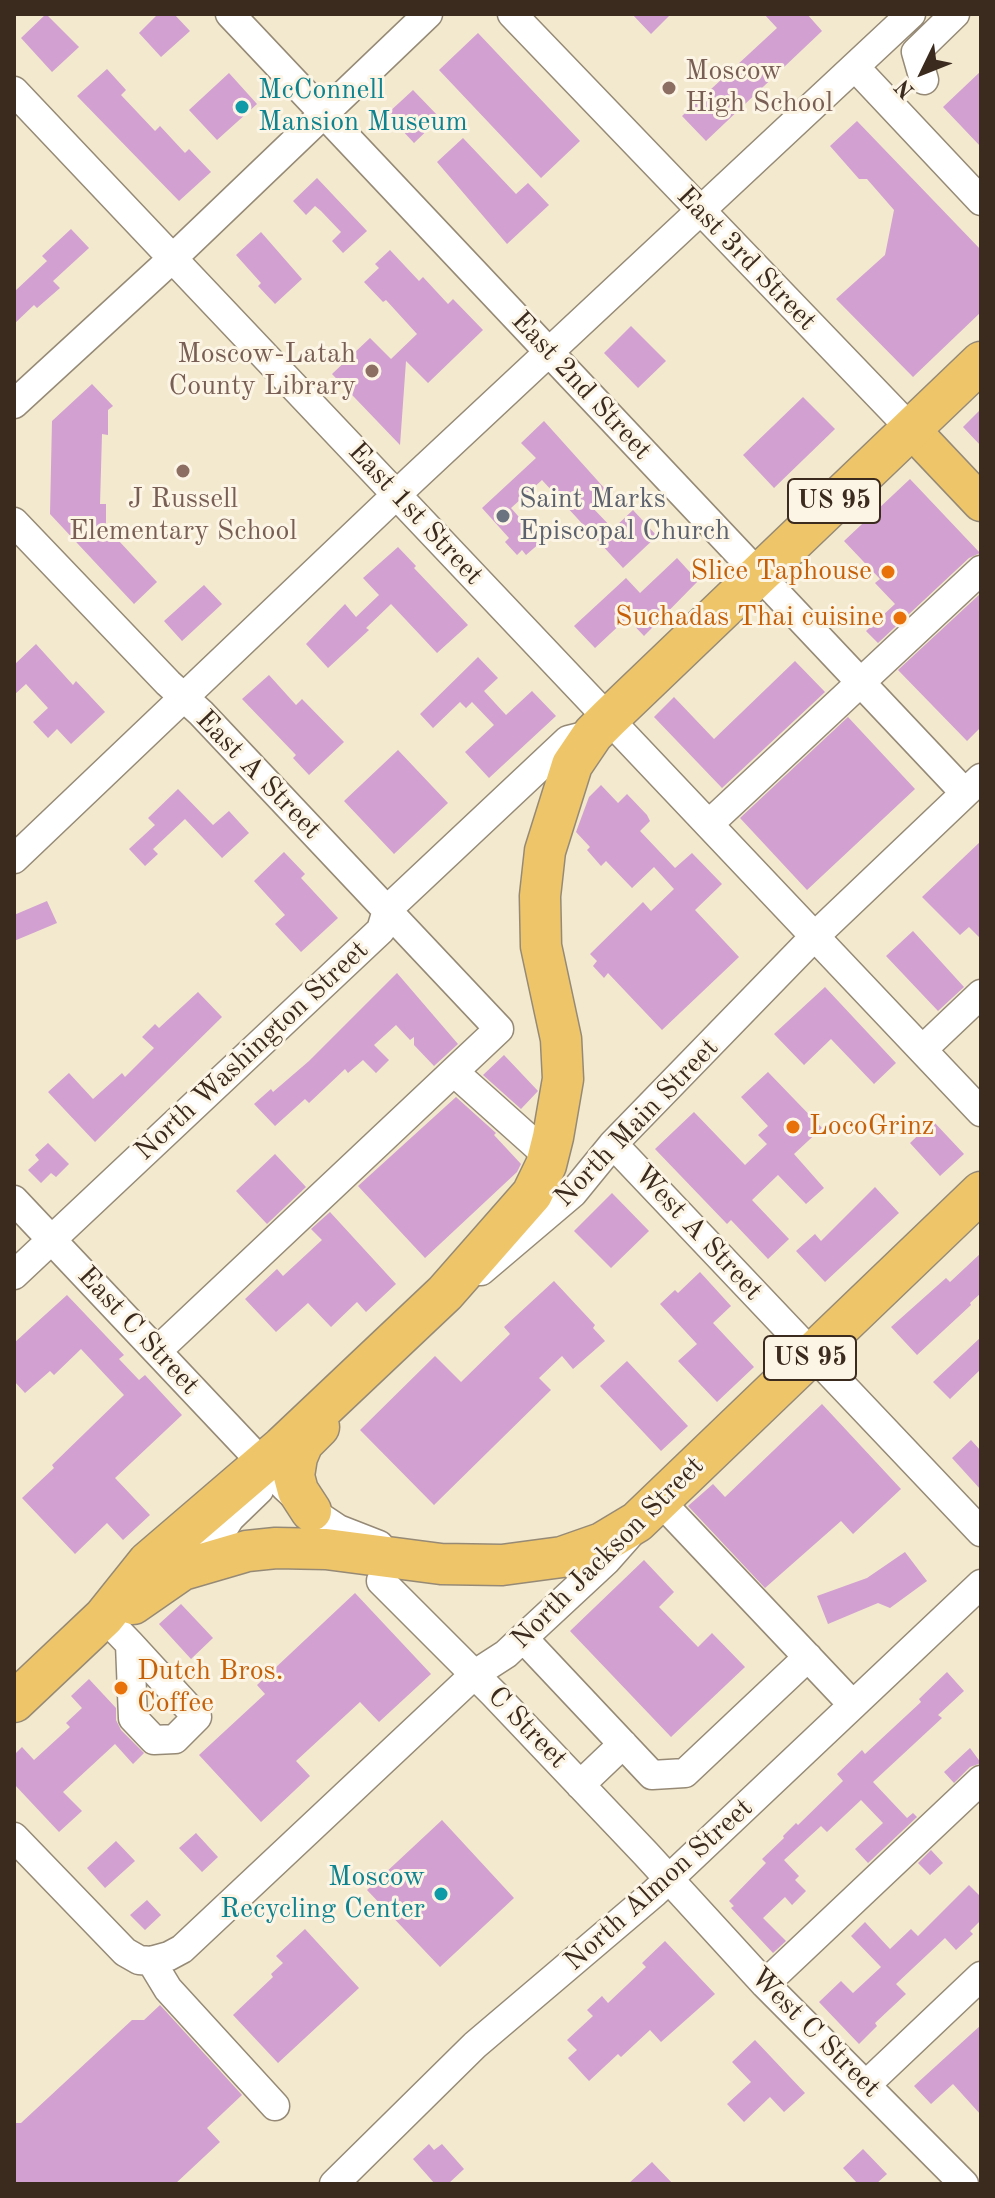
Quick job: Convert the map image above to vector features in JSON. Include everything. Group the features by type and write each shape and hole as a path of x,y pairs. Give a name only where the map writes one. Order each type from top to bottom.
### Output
{"highway":[{"name":"US 95","path":"601,726 981,362"},
{"name":"North Main Street","path":"117,1631 148,1562 268,1469 445,1293 532,1194 548,1156 563,1079 561,1039 541,946 540,896 545,851 572,765 601,726"},
{"name":"North Jackson Street","path":"648,1512 981,1192"},
{"path":"311,1511 298,1491 294,1476 297,1457 303,1443 338,1409 352,1383"},
{"name":"North Main Street","path":"14,1702 117,1631 128,1608 182,1570 235,1554 276,1548 326,1549 441,1564 502,1565 562,1557 602,1543 648,1512"}],"main road":[{"name":"East 3rd Street","path":"910,428 981,503"}],"street":[{"name":"East 2nd Street","path":"230,14 861,683 973,785"},
{"path":"14,404 174,257 428,14"},
{"name":"East 3rd Street","path":"512,14 910,428"},
{"path":"14,859 549,351 911,14"},
{"path":"924,80 916,52 955,14"},
{"path":"855,67 981,201"},
{"name":"East 1st Street","path":"14,91 397,495 601,726 709,824 981,1112"},
{"name":"East A Street","path":"14,522 183,699 201,713 499,1029 454,1072"},
{"path":"709,824 981,570"},
{"name":"North Washington Street","path":"14,1275 381,930 387,910 568,740 601,726"},
{"name":"North Main Street","path":"445,1293 497,1260 573,1193 613,1144 815,936 973,785"},
{"path":"923,1049 981,994"},
{"path":"157,1351 454,1072 548,1156"},
{"name":"West A Street","path":"613,1144 981,1532"},
{"name":"East C Street","path":"14,1200 268,1469"},
{"path":"268,1469 311,1511 338,1529 426,1561"},
{"name":"North Main Street","path":"182,1570 211,1548 268,1469"},
{"path":"648,1512 808,1657 853,1705"},
{"name":"North Jackson Street","path":"151,1961 182,1949 475,1674 506,1654 606,1561 648,1512"},
{"name":"C Street","path":"381,1581 475,1674 669,1880"},
{"name":"North Almon Street","path":"334,2184 475,2045 669,1880 981,1584"},
{"path":"523,1638 652,1775 685,1773 808,1657"},
{"path":"580,1785 623,1744"},
{"path":"765,1984 981,1780"},
{"path":"14,1837 125,1952 139,1960 151,1961 168,1989 275,2106"},
{"name":"West C Street","path":"669,1880 765,1984 967,2184"},
{"path":"867,2084 981,1976"},
{"path":"967,2184 981,2173"}],"building":[{"path":"46,14 79,47 52,72 21,38"},
{"path":"158,14 174,14 190,31 161,57 139,33"},
{"path":"632,14 671,14 651,34"},
{"path":"764,14 807,14 822,31 706,141 682,116 777,28"},
{"path":"478,33 580,141 541,178 439,70"},
{"path":"107,69 126,90 121,95 155,131 160,126 185,153 189,149 211,172 179,201 77,96"},
{"path":"981,71 981,147 943,107"},
{"path":"229,73 257,104 217,140 189,110"},
{"path":"413,90 440,118 414,143 387,114"},
{"path":"857,121 981,250 981,312 913,377 836,299 885,255 894,210 867,179 859,179 830,146"},
{"path":"463,138 516,194 528,183 549,205 507,244 437,162"},
{"path":"317,178 367,231 343,253 332,241 341,232 321,211 315,206 306,215 293,201"},
{"path":"71,229 89,248 53,281 60,288 37,308 34,305 14,324 14,292 47,261 42,256"},
{"path":"261,232 302,279 275,304 236,255"},
{"name":"Moscow-Latah County Library","path":"390,250 419,281 423,277 448,304 453,299 483,330 428,383 406,361 400,445 332,374 370,338 391,359 417,334 386,300 383,302 364,282 379,268 375,264"},
{"path":"631,326 666,361 638,388 604,353"},
{"path":"92,384 113,406 108,410 108,435 102,434 100,504 106,504 106,527 157,582 134,604 50,514 52,421"},
{"path":"803,397 835,429 774,488 743,455"},
{"path":"981,409 981,446 963,427"},
{"path":"544,421 606,490 590,505 613,529 633,510 657,536 623,568 542,480 511,508 541,542 526,555 522,550 517,555 505,542 509,538 482,508 536,458 521,443"},
{"path":"910,479 980,553 969,558 878,643 866,631 895,604 875,583 880,579 844,541"},
{"path":"398,547 468,625 437,653 391,604 366,628 369,630 328,668 306,644 345,604 356,617 379,595 363,578"},
{"path":"677,558 698,581 644,636 627,618 595,648 574,626 626,578 640,593"},
{"path":"204,585 222,604 182,641 164,621"},
{"path":"981,593 981,727 967,741 898,670"},
{"path":"36,644 73,685 76,681 105,712 71,744 57,729 48,738 33,722 48,708 26,684 14,695 14,665"},
{"path":"478,657 498,678 484,691 506,715 532,691 556,716 489,778 465,752 494,725 472,702 466,708 460,702 433,728 420,714"},
{"path":"795,661 825,692 722,788 654,717 674,697 714,739"},
{"path":"269,675 296,705 302,699 344,742 309,775 293,758 296,755 242,699"},
{"path":"848,717 915,789 807,890 740,818"},
{"path":"398,750 448,803 394,854 344,801"},
{"path":"601,785 618,803 627,794 647,815 650,821 640,831 675,868 692,853 722,884 695,910 739,957 662,1030 608,973 604,978 593,966 597,961 590,954 643,902 651,911 674,889 654,867 632,888 606,861 601,866 587,850 590,847 576,832 589,797"},
{"path":"178,789 213,825 229,811 249,833 222,858 185,819 153,849 158,854 145,866 129,849 155,825 148,818"},
{"path":"981,841 981,939 969,927 960,935 922,897"},
{"path":"284,852 305,874 301,878 338,918 301,952 275,924 285,915 254,881"},
{"path":"47,901 57,923 14,941 14,915"},
{"path":"913,931 964,987 938,1011 886,956"},
{"path":"397,973 458,1044 434,1066 414,1045 414,1037 410,1040 396,1025 374,1045 389,1060 376,1073 363,1060 348,1073 345,1069 309,1103 305,1099 275,1126 254,1104 309,1061"},
{"path":"825,987 896,1063 874,1084 831,1039 804,1065 774,1034"},
{"path":"198,992 222,1017 95,1142 48,1092 69,1073 93,1099 122,1073 125,1077 154,1048 142,1037 155,1024 159,1028"},
{"path":"504,1055 538,1091 521,1109 483,1075"},
{"path":"768,1072 822,1128 794,1154 824,1188 806,1204 778,1175 752,1200 789,1239 768,1259 731,1220 727,1224 655,1149 694,1112 745,1165 767,1144 758,1135 768,1126 741,1097"},
{"path":"456,1097 496,1133 494,1135 521,1164 517,1172 425,1258 358,1186"},
{"path":"933,1121 964,1154 940,1176 910,1143"},
{"path":"48,1143 69,1164 56,1177 51,1173 41,1183 28,1170 39,1160 35,1155"},
{"path":"275,1154 306,1187 267,1224 236,1191"},
{"path":"875,1187 899,1213 825,1282 796,1251 815,1234 821,1241"},
{"path":"612,1193 649,1231 611,1268 574,1231"},
{"path":"330,1212 396,1284 366,1312 357,1302 331,1327 308,1303 276,1332 245,1299 277,1269 283,1276 322,1240 311,1229"},
{"path":"981,1253 981,1293 917,1355 891,1327 946,1278 950,1282"},
{"path":"700,1272 731,1306 713,1323 754,1367 717,1402 678,1361 697,1344 660,1304 675,1290 678,1293"},
{"path":"554,1281 595,1325 593,1328 605,1341 573,1369 562,1356 539,1378 551,1390 434,1505 360,1430 435,1356 461,1382 510,1334 504,1327"},
{"path":"67,1295 124,1355 119,1359 139,1380 145,1375 182,1415 115,1478 150,1515 123,1540 107,1523 75,1554 22,1498 124,1395 81,1349 54,1375 50,1371 25,1393 14,1381 14,1343"},
{"path":"981,1337 981,1369 950,1399 933,1382"},
{"path":"627,1361 688,1426 661,1451 600,1386"},
{"path":"822,1404 901,1489 853,1534 841,1521 765,1588 688,1506 713,1484 725,1497"},
{"path":"971,1440 981,1451 981,1490 952,1458"},
{"path":"905,1552 927,1581 890,1608 878,1603 828,1624 817,1596 867,1578"},
{"path":"644,1560 674,1592 659,1607 698,1647 712,1633 745,1667 671,1737 570,1631"},
{"path":"355,1593 431,1674 379,1722 360,1702 296,1761 310,1776 261,1822 199,1755 265,1694 257,1685"},
{"path":"181,1604 213,1638 191,1659 159,1624"},
{"path":"947,1672 964,1691 938,1715 942,1718 873,1782 907,1818 913,1813 917,1817 868,1863 855,1849 883,1823 861,1800 827,1832 821,1826 784,1860 799,1876 795,1880 806,1891 792,1905 785,1897 763,1918 786,1941 773,1953 731,1908 734,1906 729,1901 766,1863 762,1859 783,1836 843,1781 837,1774 862,1750 865,1754 921,1702 919,1699"},
{"path":"89,1679 116,1708 116,1720 121,1730 144,1753 133,1764 115,1744 63,1792 82,1811 59,1832 14,1784 14,1755 22,1747 34,1760 70,1727 66,1723 82,1708 71,1696"},
{"path":"970,1748 981,1763 970,1767 954,1783 944,1772"},
{"name":"Moscow Recycling Center","path":"442,1820 514,1898 440,1967 367,1890"},
{"path":"196,1833 218,1857 202,1872 179,1848"},
{"path":"116,1841 135,1861 105,1888 87,1868"},
{"path":"931,1850 943,1863 930,1875 918,1863"},
{"path":"969,1885 981,1897 981,1920 970,1931 973,1934 956,1950 945,1938 896,1984 906,1994 875,2023 877,2026 859,2044 819,2002 841,1981 853,1993 881,1967 851,1936 865,1922 890,1949 911,1929 918,1936"},
{"path":"147,1900 161,1915 145,1930 130,1915"},
{"path":"305,1929 359,1988 278,2063 233,2015 273,1977 271,1974 283,1963 276,1956"},
{"path":"665,1941 715,1994 661,2042 650,2030 589,2081 568,2058 577,2050 567,2040 593,2016 587,2010 602,1996 608,2003 646,1967 642,1963"},
{"path":"160,2005 242,2095 207,2128 220,2142 175,2184 14,2184 14,2123 21,2123 132,2020 144,2020"},
{"path":"981,2025 981,2115 953,2084 931,2104 914,2086"},
{"path":"755,2040 805,2093 784,2112 770,2097 744,2122 727,2104 751,2082 732,2062"},
{"path":"429,2144 434,2150 442,2144 464,2169 448,2184 435,2184 413,2159"},
{"path":"863,2149 887,2174 876,2184 858,2184 843,2168"},
{"path":"652,2162 673,2184 628,2184"}],"place":[{"name":"Moscow High School","path":"669,88"},
{"name":"McConnell Mansion Museum","path":"242,107"},
{"name":"Moscow-Latah County Library","path":"372,371"},
{"name":"J Russell Elementary School","path":"183,471"},
{"name":"Saint Marks Episcopal Church","path":"503,516"},
{"name":"Slice Taphouse","path":"888,572"},
{"name":"Suchadas Thai cuisine","path":"900,618"},
{"name":"LocoGrinz","path":"793,1127"},
{"name":"Dutch Bros. Coffee","path":"121,1688"},
{"name":"Moscow Recycling Center","path":"441,1894"}]}
